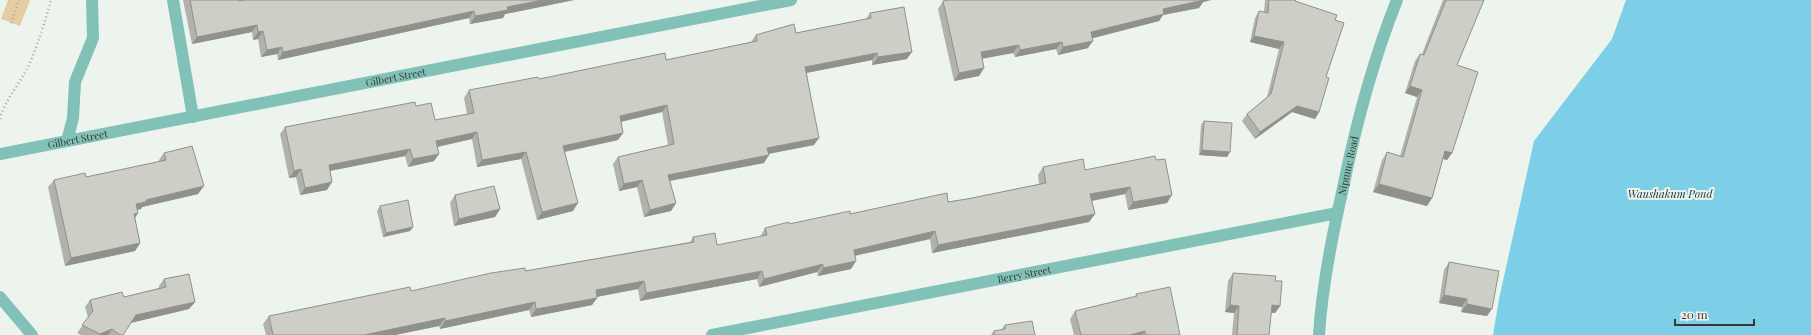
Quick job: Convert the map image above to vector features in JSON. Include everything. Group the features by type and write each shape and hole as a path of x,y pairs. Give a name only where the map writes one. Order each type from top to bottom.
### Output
{"street":[{"path":"67,141 72,118 75,82 93,38 92,0"},
{"path":"173,0 193,117"},
{"name":"Gilbert Street","path":"0,154 791,0"},
{"name":"Nipmuc Road","path":"1319,335 1321,299 1337,213 1354,135 1387,25 1397,0"},
{"name":"Berry Street","path":"712,335 1337,213"},
{"path":"0,297 32,335"}],"path":[{"path":"11,23 19,0"},
{"path":"0,119 2,106 28,66 43,28 51,0"}],"shaded area":[{"path":"8,0 30,0 20,26 1,19"}],"water":[{"name":"Waushakum Pond","path":"1626,0 1811,0 1811,335 1493,335 1499,299 1534,141 1612,39"}],"building":[{"path":"190,0 543,0 507,7 508,10 475,16 474,11 283,52 282,47 267,50 263,31 258,32 257,25 197,37"},
{"path":"1204,0 1163,9 1164,14 1091,32 1093,41 1063,47 1062,42 1020,50 1019,45 981,52 984,68 959,73 943,1"},
{"path":"1269,0 1296,0 1295,1 1337,15 1335,20 1344,23 1326,77 1329,78 1319,112 1297,106 1260,132 1247,114 1271,94 1284,42 1254,36 1259,11 1268,13"},
{"path":"1446,0 1484,0 1457,65 1478,72 1452,153 1445,151 1432,198 1379,184 1387,152 1403,157 1422,90 1410,86 1420,54 1424,55"},
{"path":"904,7 912,52 878,57 877,53 805,67 819,138 767,148 769,155 668,175 676,203 650,210 642,180 624,184 618,157 674,144 667,105 620,116 623,133 563,146 578,203 542,212 526,152 482,160 477,132 436,141 439,154 413,159 410,149 329,165 332,182 305,188 301,169 294,171 285,127 415,102 416,106 431,103 435,120 474,113 469,90 538,77 539,79 665,53 666,60 757,41 756,35 794,24 796,33 871,18 870,13"},
{"path":"1204,121 1232,123 1230,152 1202,150"},
{"path":"192,146 204,186 146,200 146,202 136,204 138,213 134,214 140,243 71,258 54,180 85,173 86,177 166,160 164,153"},
{"path":"1155,156 1156,160 1165,159 1172,195 1133,202 1130,187 1090,194 1095,214 938,245 935,231 854,250 856,261 823,268 823,264 764,279 762,271 646,293 644,281 596,290 597,298 536,309 535,302 445,321 445,318 364,335 273,335 269,316 410,287 411,291 491,273 525,268 525,271 694,242 693,237 715,233 717,245 767,235 765,228 789,222 789,224 850,211 850,214 947,193 948,202 967,199 1046,183 1043,167 1083,159 1085,170"},
{"path":"494,186 500,209 459,219 455,195"},
{"path":"408,200 413,227 386,233 380,206"},
{"path":"1449,262 1499,271 1492,309 1467,304 1467,299 1444,295"},
{"path":"1233,273 1276,276 1275,281 1282,281 1280,306 1272,305 1269,335 1237,335 1239,306 1230,305"},
{"path":"189,274 195,302 136,315 123,335 120,335 112,329 100,334 82,325 93,311 90,300 122,292 124,297 166,287 164,279"},
{"path":"1170,287 1180,335 1146,335 1145,331 1130,335 1081,335 1075,311 1137,296 1136,294"},
{"path":"1032,321 1035,335 994,335 994,331 1005,329 1005,325"}]}
